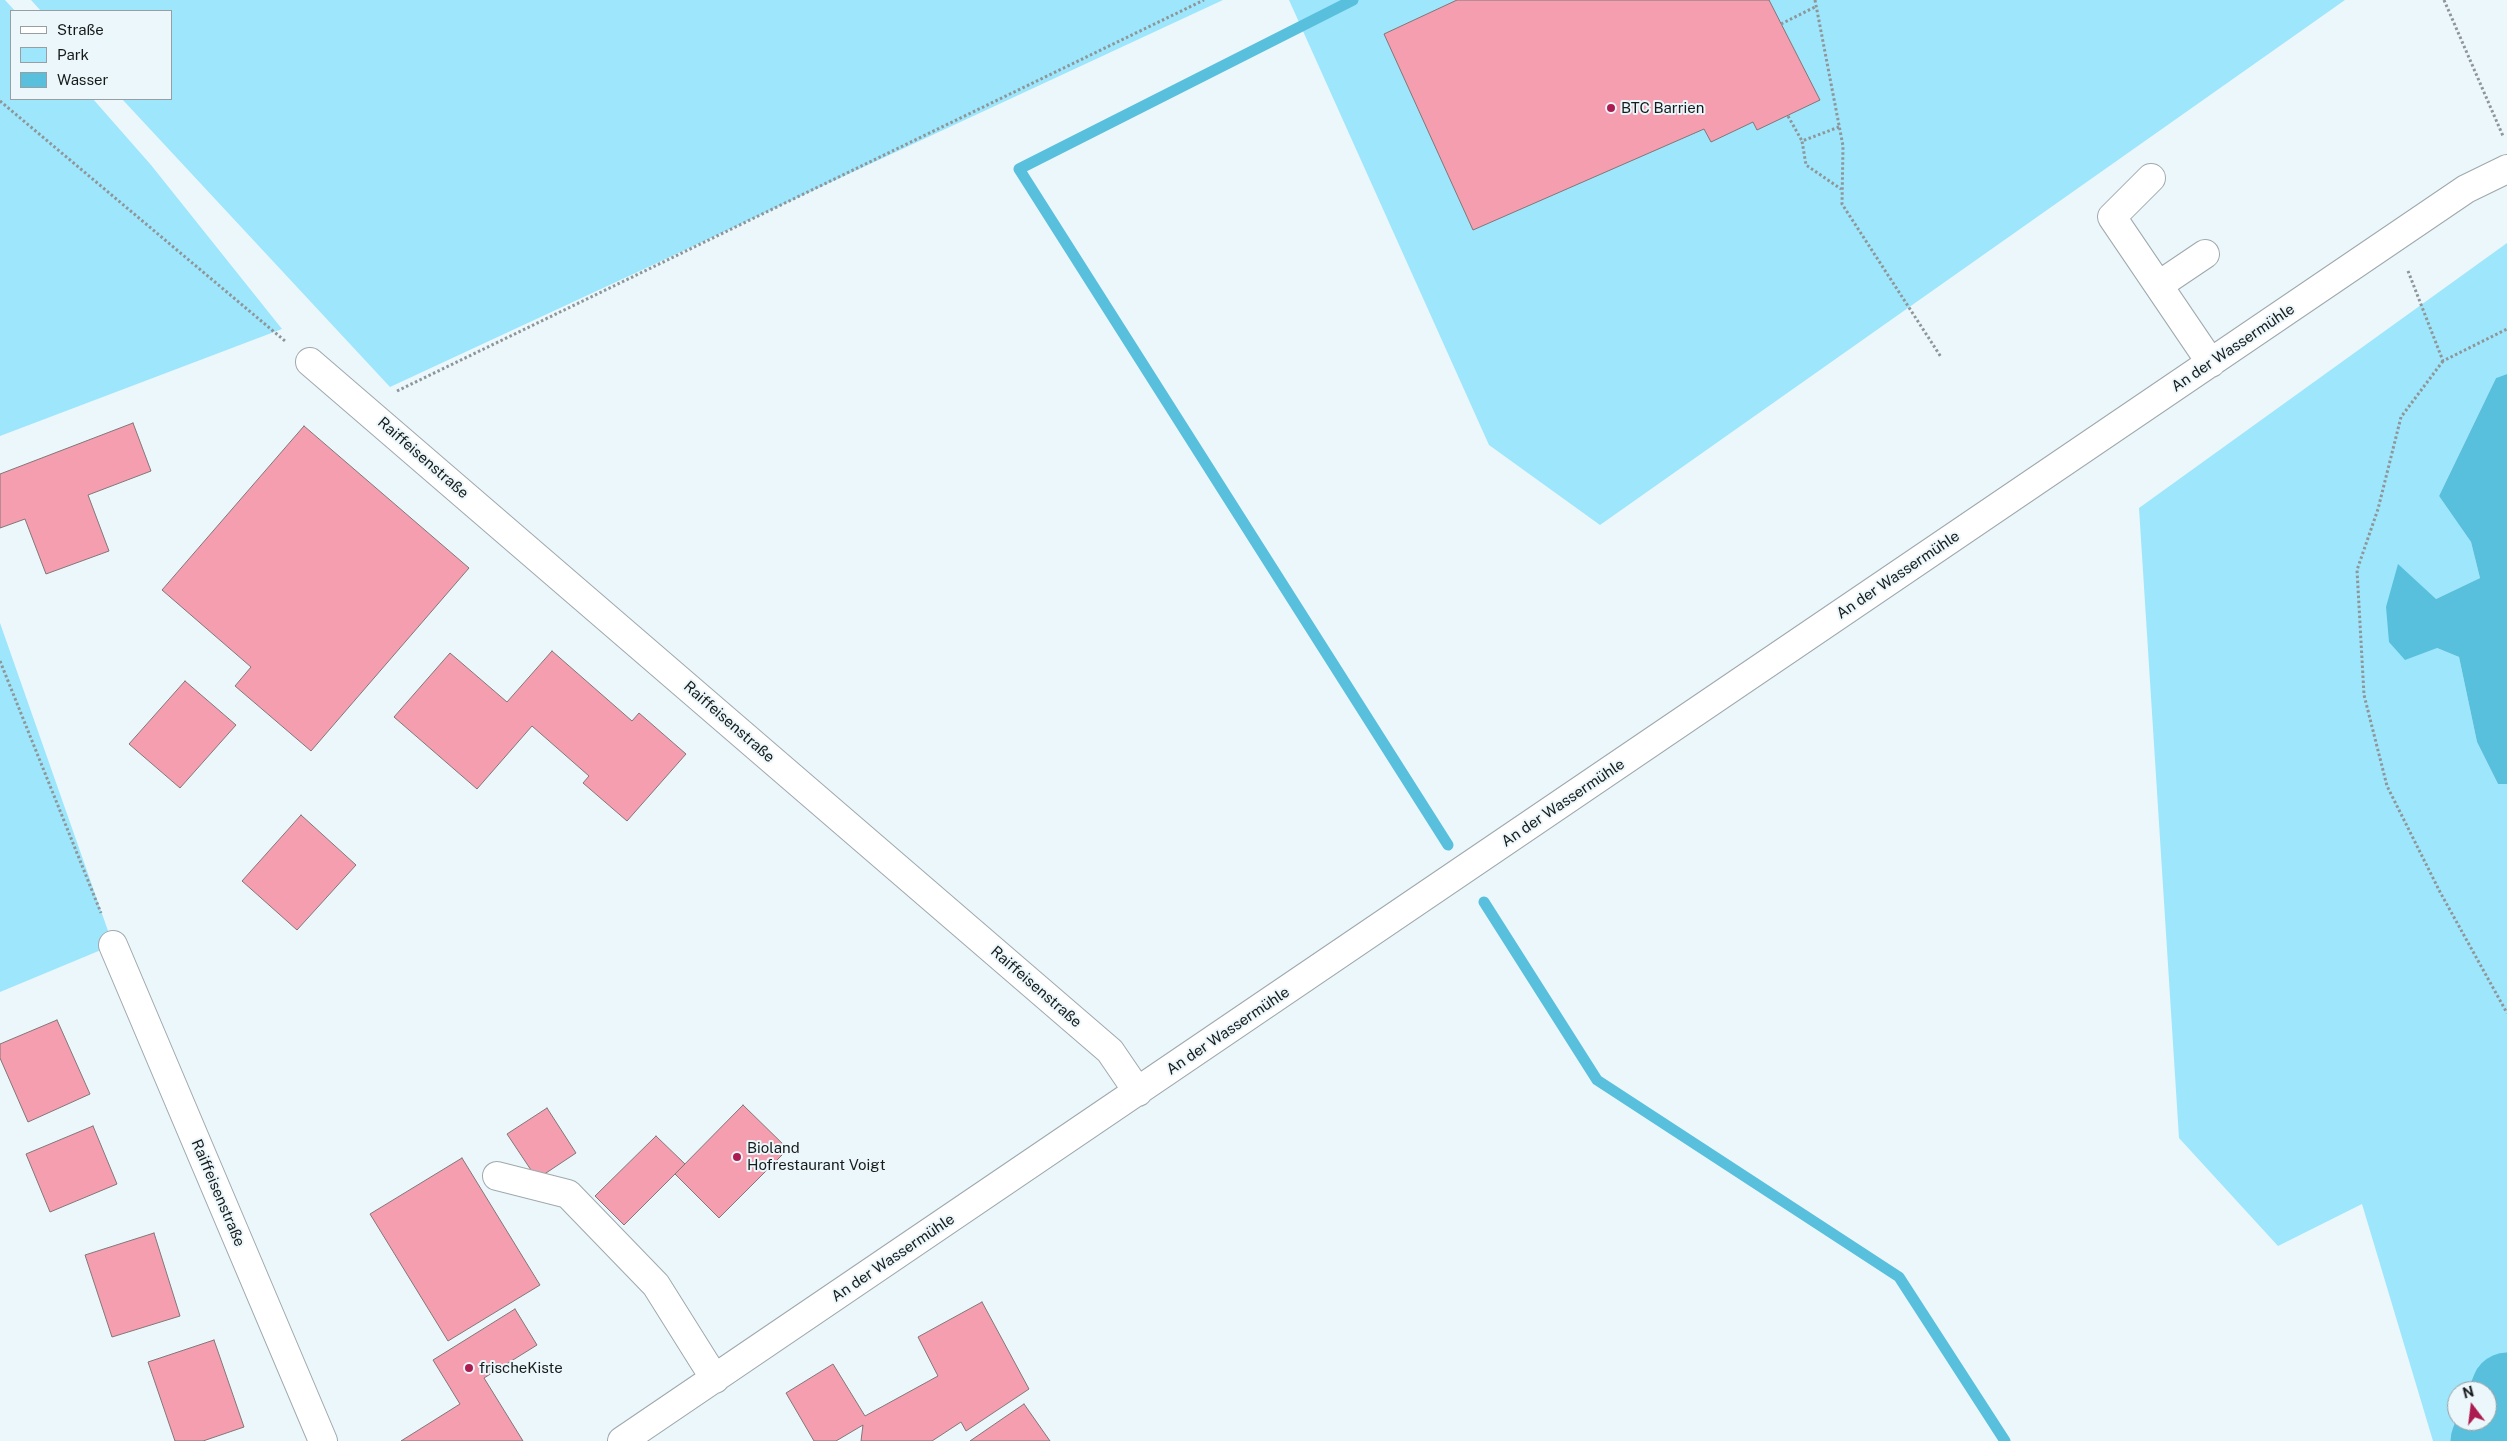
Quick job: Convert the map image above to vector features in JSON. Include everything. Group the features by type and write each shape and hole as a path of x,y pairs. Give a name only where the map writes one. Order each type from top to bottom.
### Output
{"street":[{"name":"An der Wassermühle","path":"622,1441 2466,189 2507,169"},
{"path":"2151,178 2112,217 2211,363"},
{"path":"2159,285 2205,254"},
{"name":"Raiffeisenstraße","path":"310,362 1110,1051 1138,1092"},
{"name":"Raiffeisenstraße","path":"113,945 323,1441"},
{"path":"497,1176 568,1194 656,1285 715,1379"}],"path":[{"path":"364,407 1204,0"},
{"path":"1815,0 1843,146 1842,204 1941,357"},
{"path":"2444,0 2503,137"},
{"path":"1782,24 1815,6"},
{"path":"0,101 310,362"},
{"path":"1788,116 1802,141 1806,165 1842,189"},
{"path":"1802,141 1839,127"},
{"path":"2405,263 2443,361"},
{"path":"2507,329 2443,361 2401,417 2378,509 2357,570 2364,695 2387,786 2440,892 2507,1013"},
{"path":"0,661 113,945"}],"green space":[{"path":"0,0 5,0 14,10 10,10 10,100 94,100 151,165 282,329 0,436"},
{"path":"31,0 1223,0 390,387 123,100 172,100 172,10 40,10"},
{"path":"1289,0 2345,0 1600,525 1489,445"},
{"path":"2507,243 2507,374 2496,378 2439,496 2471,542 2480,578 2436,599 2437,648 2459,657 2477,742 2498,784 2507,784 2507,1441 2433,1441 2362,1204 2278,1246 2179,1138 2139,508"},
{"path":"0,623 113,945 0,992"}],"water":[{"path":"2507,374 2507,784 2498,784 2477,742 2459,657 2437,648 2405,660 2389,642 2386,607 2398,564 2436,599 2480,578 2471,542 2439,496 2496,378"}],"building":[{"name":"BTC Barrien","path":"1457,0 1769,0 1820,100 1757,130 1753,122 1711,142 1704,129 1473,230 1384,34"},
{"path":"133,423 151,471 88,495 109,551 46,574 25,519 0,528 0,474"},
{"path":"304,426 469,568 311,751 235,686 251,667 162,590"},
{"path":"552,651 632,721 639,713 686,754 627,821 583,783 589,776 532,726 477,789 394,717 450,653 507,702"},
{"path":"185,681 236,725 180,788 129,744"},
{"path":"301,815 356,865 297,930 242,881"},
{"path":"57,1020 90,1094 28,1122 0,1058 0,1044"},
{"name":"Bioland Hofrestaurant Voigt","path":"743,1105 788,1149 719,1218 675,1174"},
{"path":"547,1108 576,1153 537,1179 507,1134"},
{"path":"93,1126 117,1184 50,1212 26,1154"},
{"path":"656,1136 685,1164 624,1225 595,1196"},
{"path":"462,1158 540,1285 448,1341 370,1214"},
{"path":"154,1233 180,1316 112,1337 85,1255"},
{"path":"982,1302 1029,1389 966,1431 961,1422 932,1441 861,1441 863,1425 836,1441 814,1441 786,1393 833,1364 865,1416 938,1376 918,1337"},
{"name":"frischeKiste","path":"515,1309 537,1345 484,1378 523,1441 401,1441 460,1404 433,1360"},
{"path":"214,1340 244,1427 203,1441 175,1441 148,1362"},
{"path":"1024,1404 1050,1441 970,1441"}],"waterway":[{"path":"1353,0 1019,169 1448,845"},
{"path":"1484,902 1597,1080 1899,1277 2005,1441"},
{"path":"2486,1441 2507,1388"}],"place":[{"name":"BTC Barrien","path":"1611,108"},
{"name":"Bioland Hofrestaurant Voigt","path":"737,1157"},
{"name":"frischeKiste","path":"469,1368"}]}
